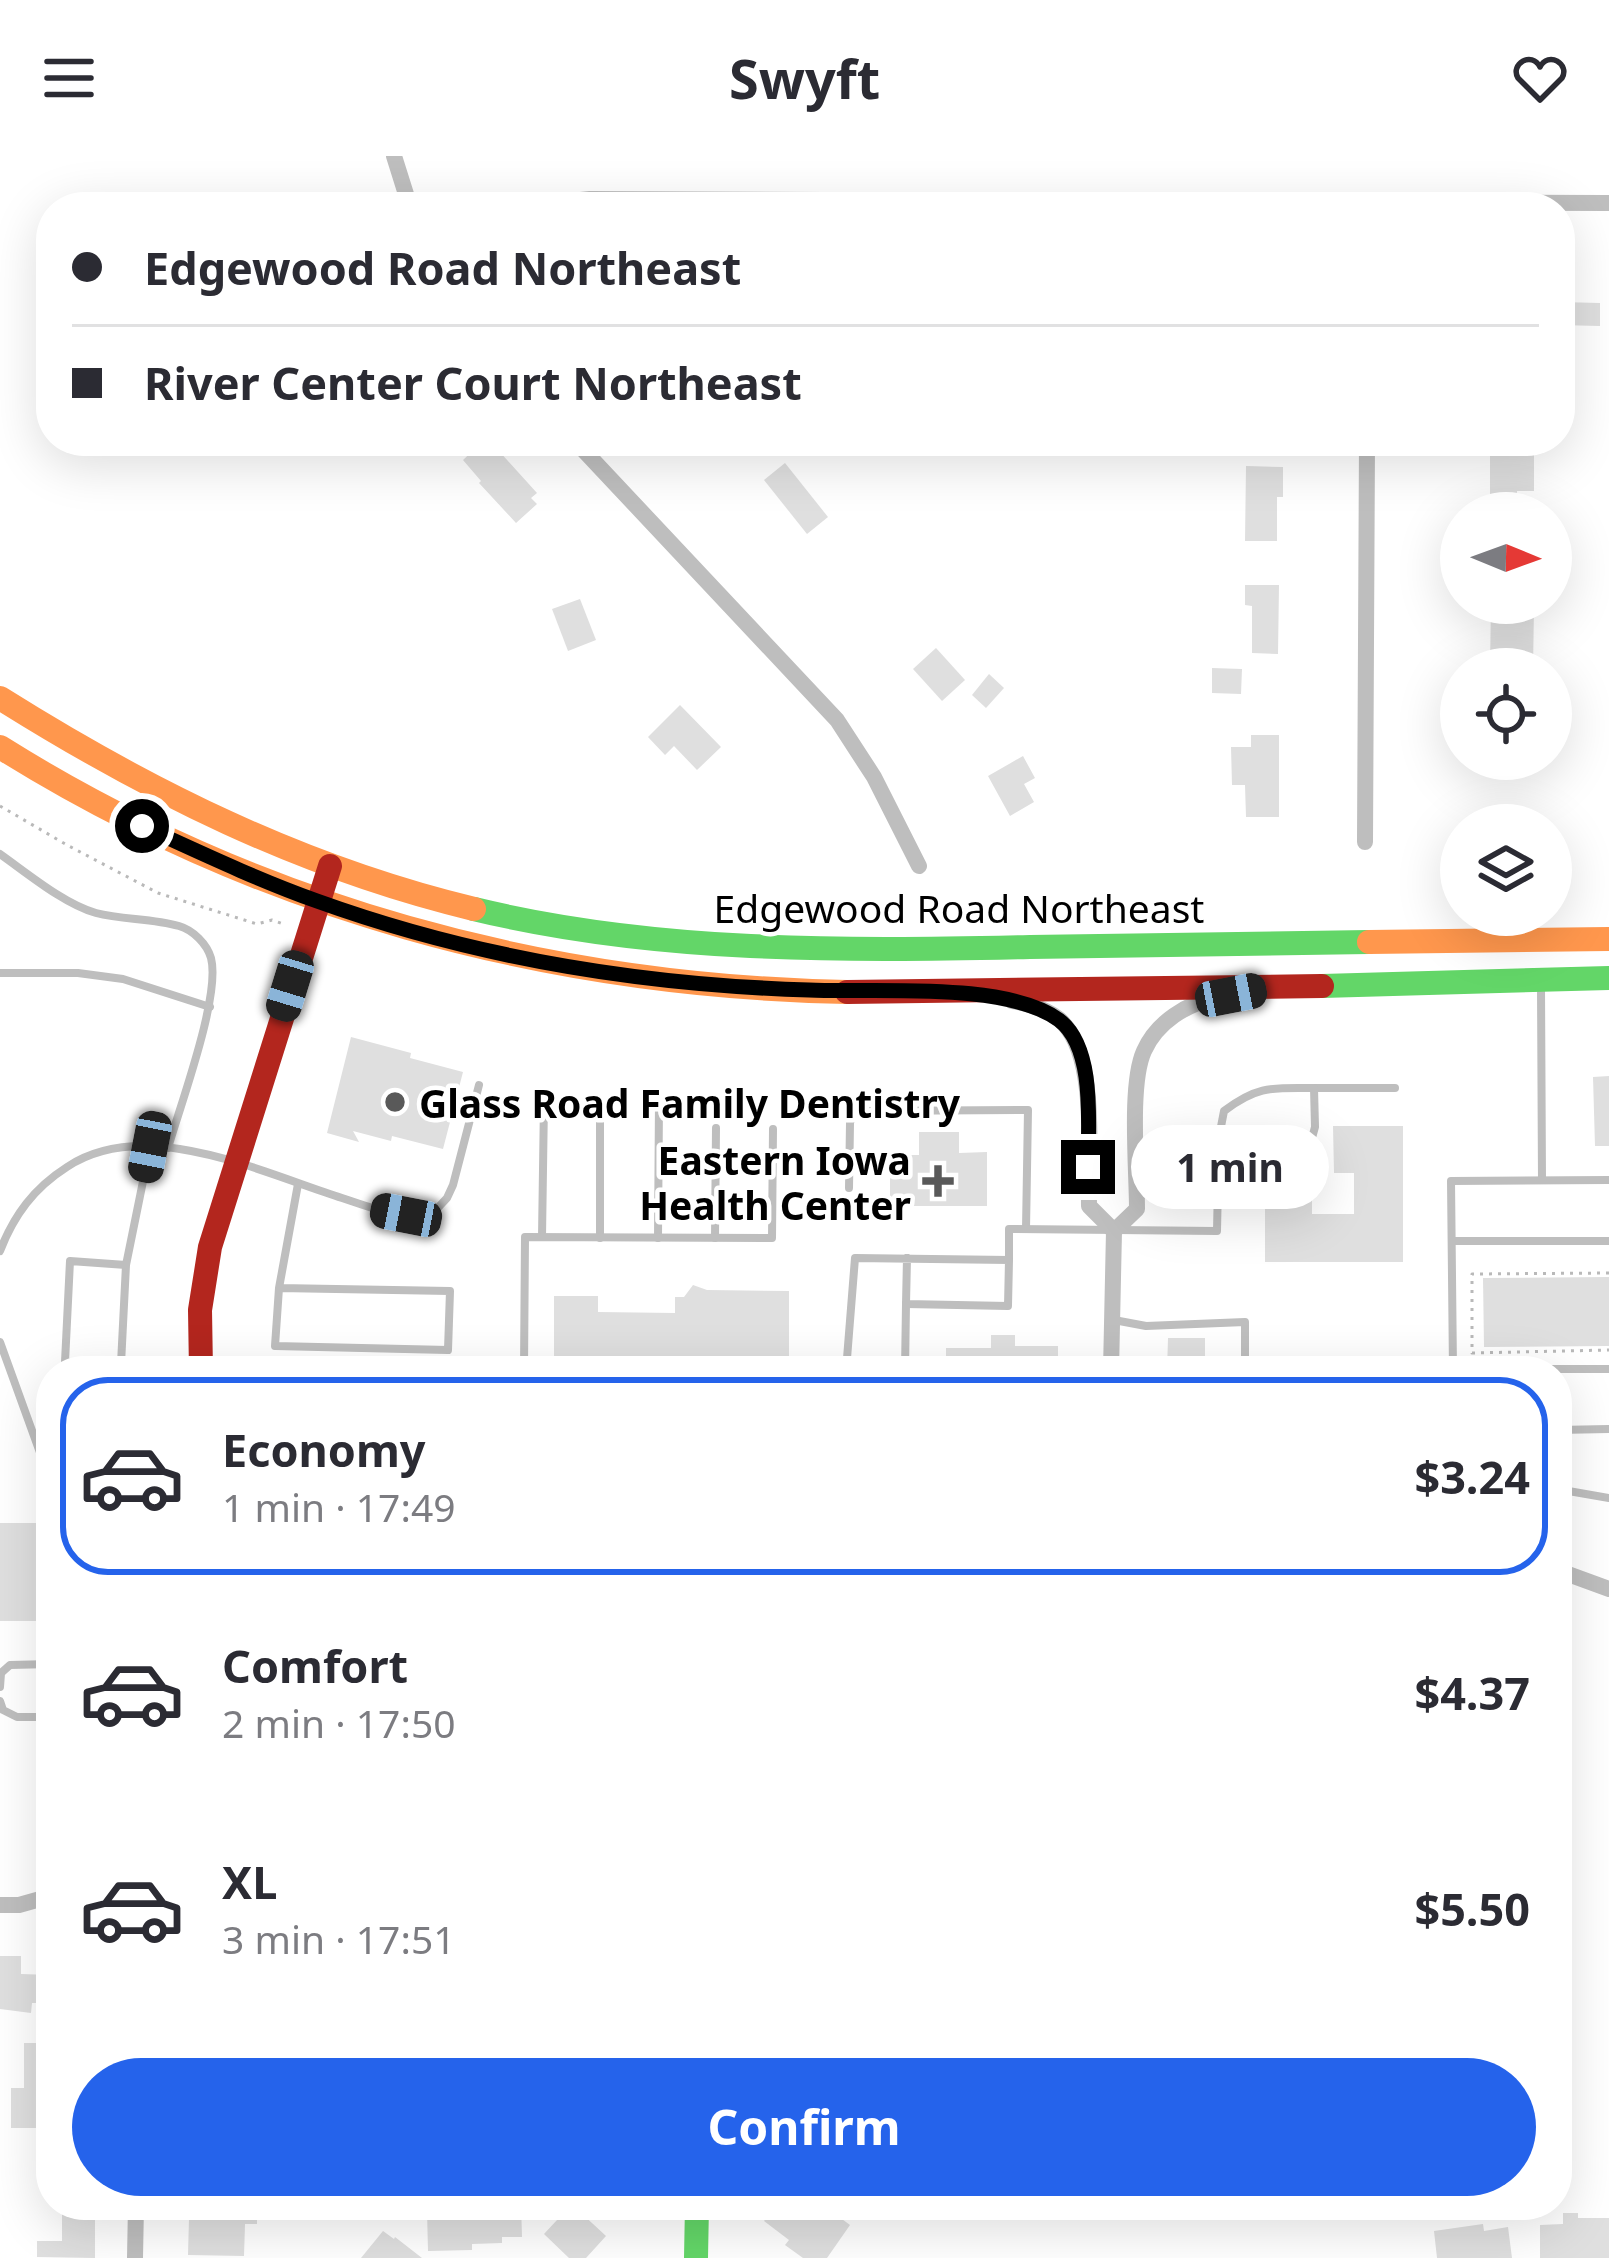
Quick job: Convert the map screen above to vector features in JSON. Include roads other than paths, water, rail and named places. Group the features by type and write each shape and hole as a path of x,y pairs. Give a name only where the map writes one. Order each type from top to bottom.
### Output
{"main road":[{"name":"Edgewood Road Northeast","path":"0,698 124,774 230,826 330,866 503,917 596,933 729,947 860,951 1609,939"},
{"name":"Edgewood Road Northeast","path":"0,746 102,808 317,901 491,952 597,972 710,986 811,991 1265,988 1609,978"},
{"path":"201,1356 200,1310 210,1247 330,866"},
{"path":"696,2258 697,2220"}],"street":[{"path":"394,156 405,192"},
{"path":"1575,203 1609,203"},
{"path":"589,456 837,720 874,777 919,866"},
{"path":"1365,842 1367,456"},
{"path":"1111,1356 1114,1232 1137,1209 1137,1082 1144,1050 1165,1022 1198,1001 1265,988"},
{"path":"943,991 1027,1003 1063,1022 1082,1053 1088,1089 1089,1206 1114,1232"},
{"path":"1572,1575 1609,1589"},
{"path":"0,1905 36,1900"},
{"path":"135,2258 136,2220"}],"lane":[{"path":"0,854 81,908 178,926 190,931 210,952 210,1007 168,1148"},
{"path":"0,973 78,973 123,979 210,1007"},
{"path":"1541,980 1542,1180"},
{"path":"0,1252 11,1222 44,1182 87,1154 129,1146 168,1148 236,1162 377,1209 406,1215 433,1213 453,1185 479,1085"},
{"path":"906,1304 1008,1306 1010,1229 1217,1231 1224,1111 1247,1094 1269,1088 1395,1088"},
{"path":"1218,1176 1285,1171 1307,1156 1315,1127 1314,1088"},
{"path":"542,1237 544,1101"},
{"path":"600,1101 600,1238"},
{"path":"658,1101 658,1238"},
{"path":"848,1188 850,1123 859,1111 1028,1110 1026,1229"},
{"path":"715,1238 716,1128"},
{"path":"524,1356 525,1237 772,1238 772,1129"},
{"path":"122,1356 126,1264 150,1147"},
{"path":"1453,1356 1451,1181 1609,1180"},
{"path":"279,1288 450,1291 448,1350 275,1346 279,1288 298,1184"},
{"path":"1452,1241 1609,1241"},
{"path":"847,1356 855,1258 1009,1260"},
{"path":"905,1356 907,1258"},
{"path":"65,1356 70,1261 126,1264"},
{"path":"1112,1319 1146,1326 1246,1322 1245,1356"},
{"path":"0,1342 36,1442"},
{"path":"1572,1370 1609,1370"},
{"path":"1572,1430 1609,1430"},
{"path":"1572,1492 1609,1498"},
{"path":"0,1687 1,1672 10,1665 36,1664"},
{"path":"0,1700 3,1710 17,1717 36,1717"}],"place":[{"name":"Glass Road Family Dentistry","path":"395,1102"},
{"name":"Eastern Iowa Health Center","path":"938,1181"}]}
